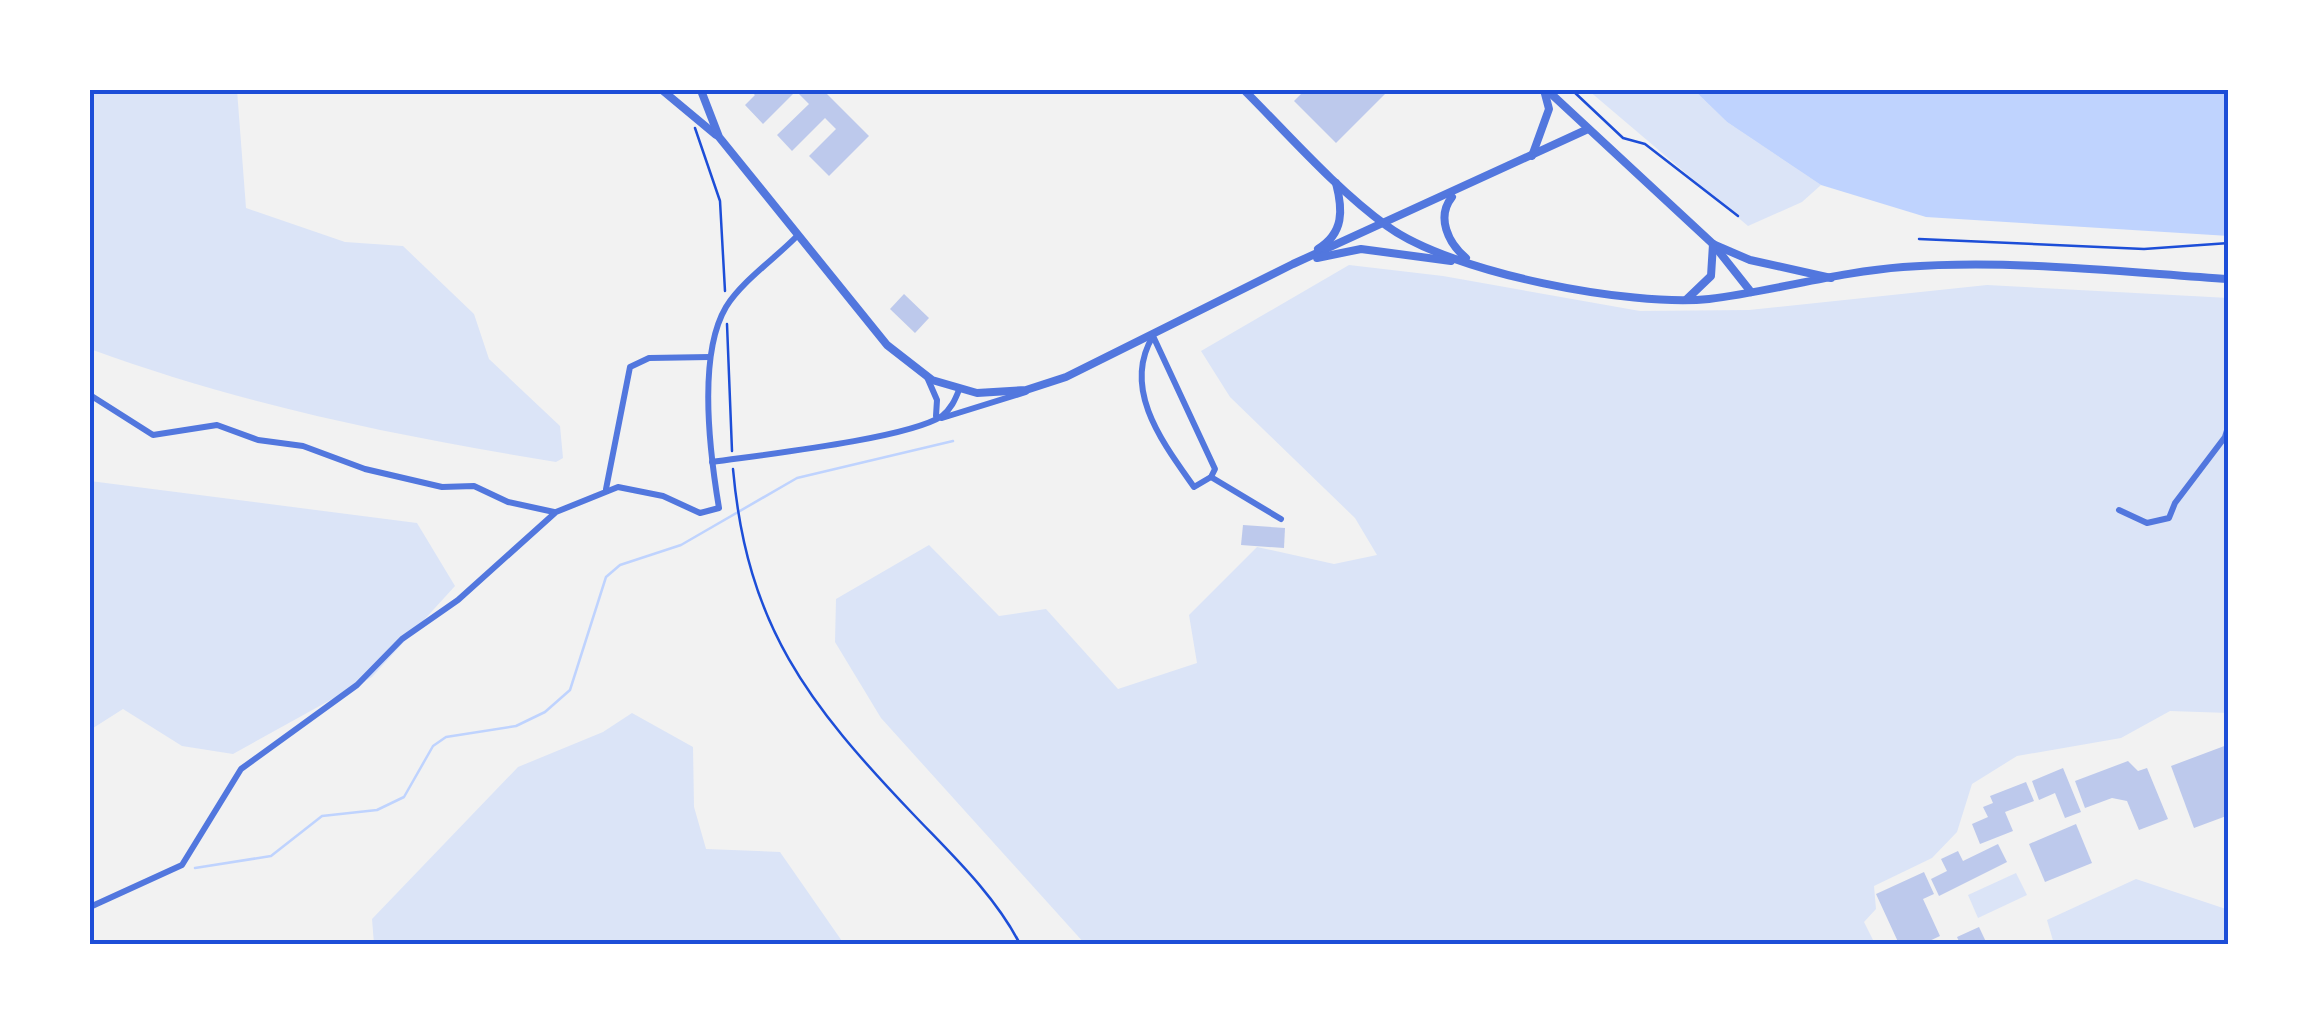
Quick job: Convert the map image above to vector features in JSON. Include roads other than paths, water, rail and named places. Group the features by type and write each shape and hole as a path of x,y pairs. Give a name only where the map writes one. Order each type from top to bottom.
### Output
{"street":[{"path":"662,90 719,137 887,345 926,376 960,390 1012,392 1066,377"},
{"path":"681,90 712,90"},
{"path":"1244,90 1386,225 1428,248 1480,266"},
{"path":"1546,90 1712,244 1751,292"},
{"path":"1532,156 1548,109 1546,90"},
{"path":"702,93 719,137"},
{"path":"1293,264 1588,130"},
{"path":"712,462 932,421 1066,377 1153,336 1331,241 1338,229 1341,202 1335,180"},
{"path":"1459,190 1445,208 1447,233 1463,256 1480,266"},
{"path":"90,907 182,865 241,769 357,685 402,639 458,600 556,512 606,489 646,492 700,513 719,508 712,462 710,357 726,307 798,235"},
{"path":"1712,244 1750,260 1835,278"},
{"path":"1686,300 1711,276 1712,244"},
{"path":"1293,264 1361,249 1480,266 1638,299 1686,300 1897,268 1948,265 2229,279"},
{"path":"1153,336 1215,469 1211,477 1194,487 1144,401 1142,363 1153,336"},
{"path":"606,489 630,367 649,358 710,357"},
{"path":"926,376 937,400 938,415 932,421"},
{"path":"932,421 950,408 960,390"},
{"path":"90,396 153,435 217,425 258,440 303,446 406,479 442,487 474,486 508,502 556,512"},
{"path":"2119,510 2148,523 2169,518 2175,503 2225,437 2229,424"},
{"path":"1211,477 1280,519"}],"water":[{"path":"1694,90 2229,90 2229,236 1926,217 1821,185 1727,122"}],"waterway":[{"path":"195,868 271,856 322,816 377,810 404,797 433,746 446,737 516,726 545,712 570,690 606,577 620,565 681,545 797,478 953,441"}]}
